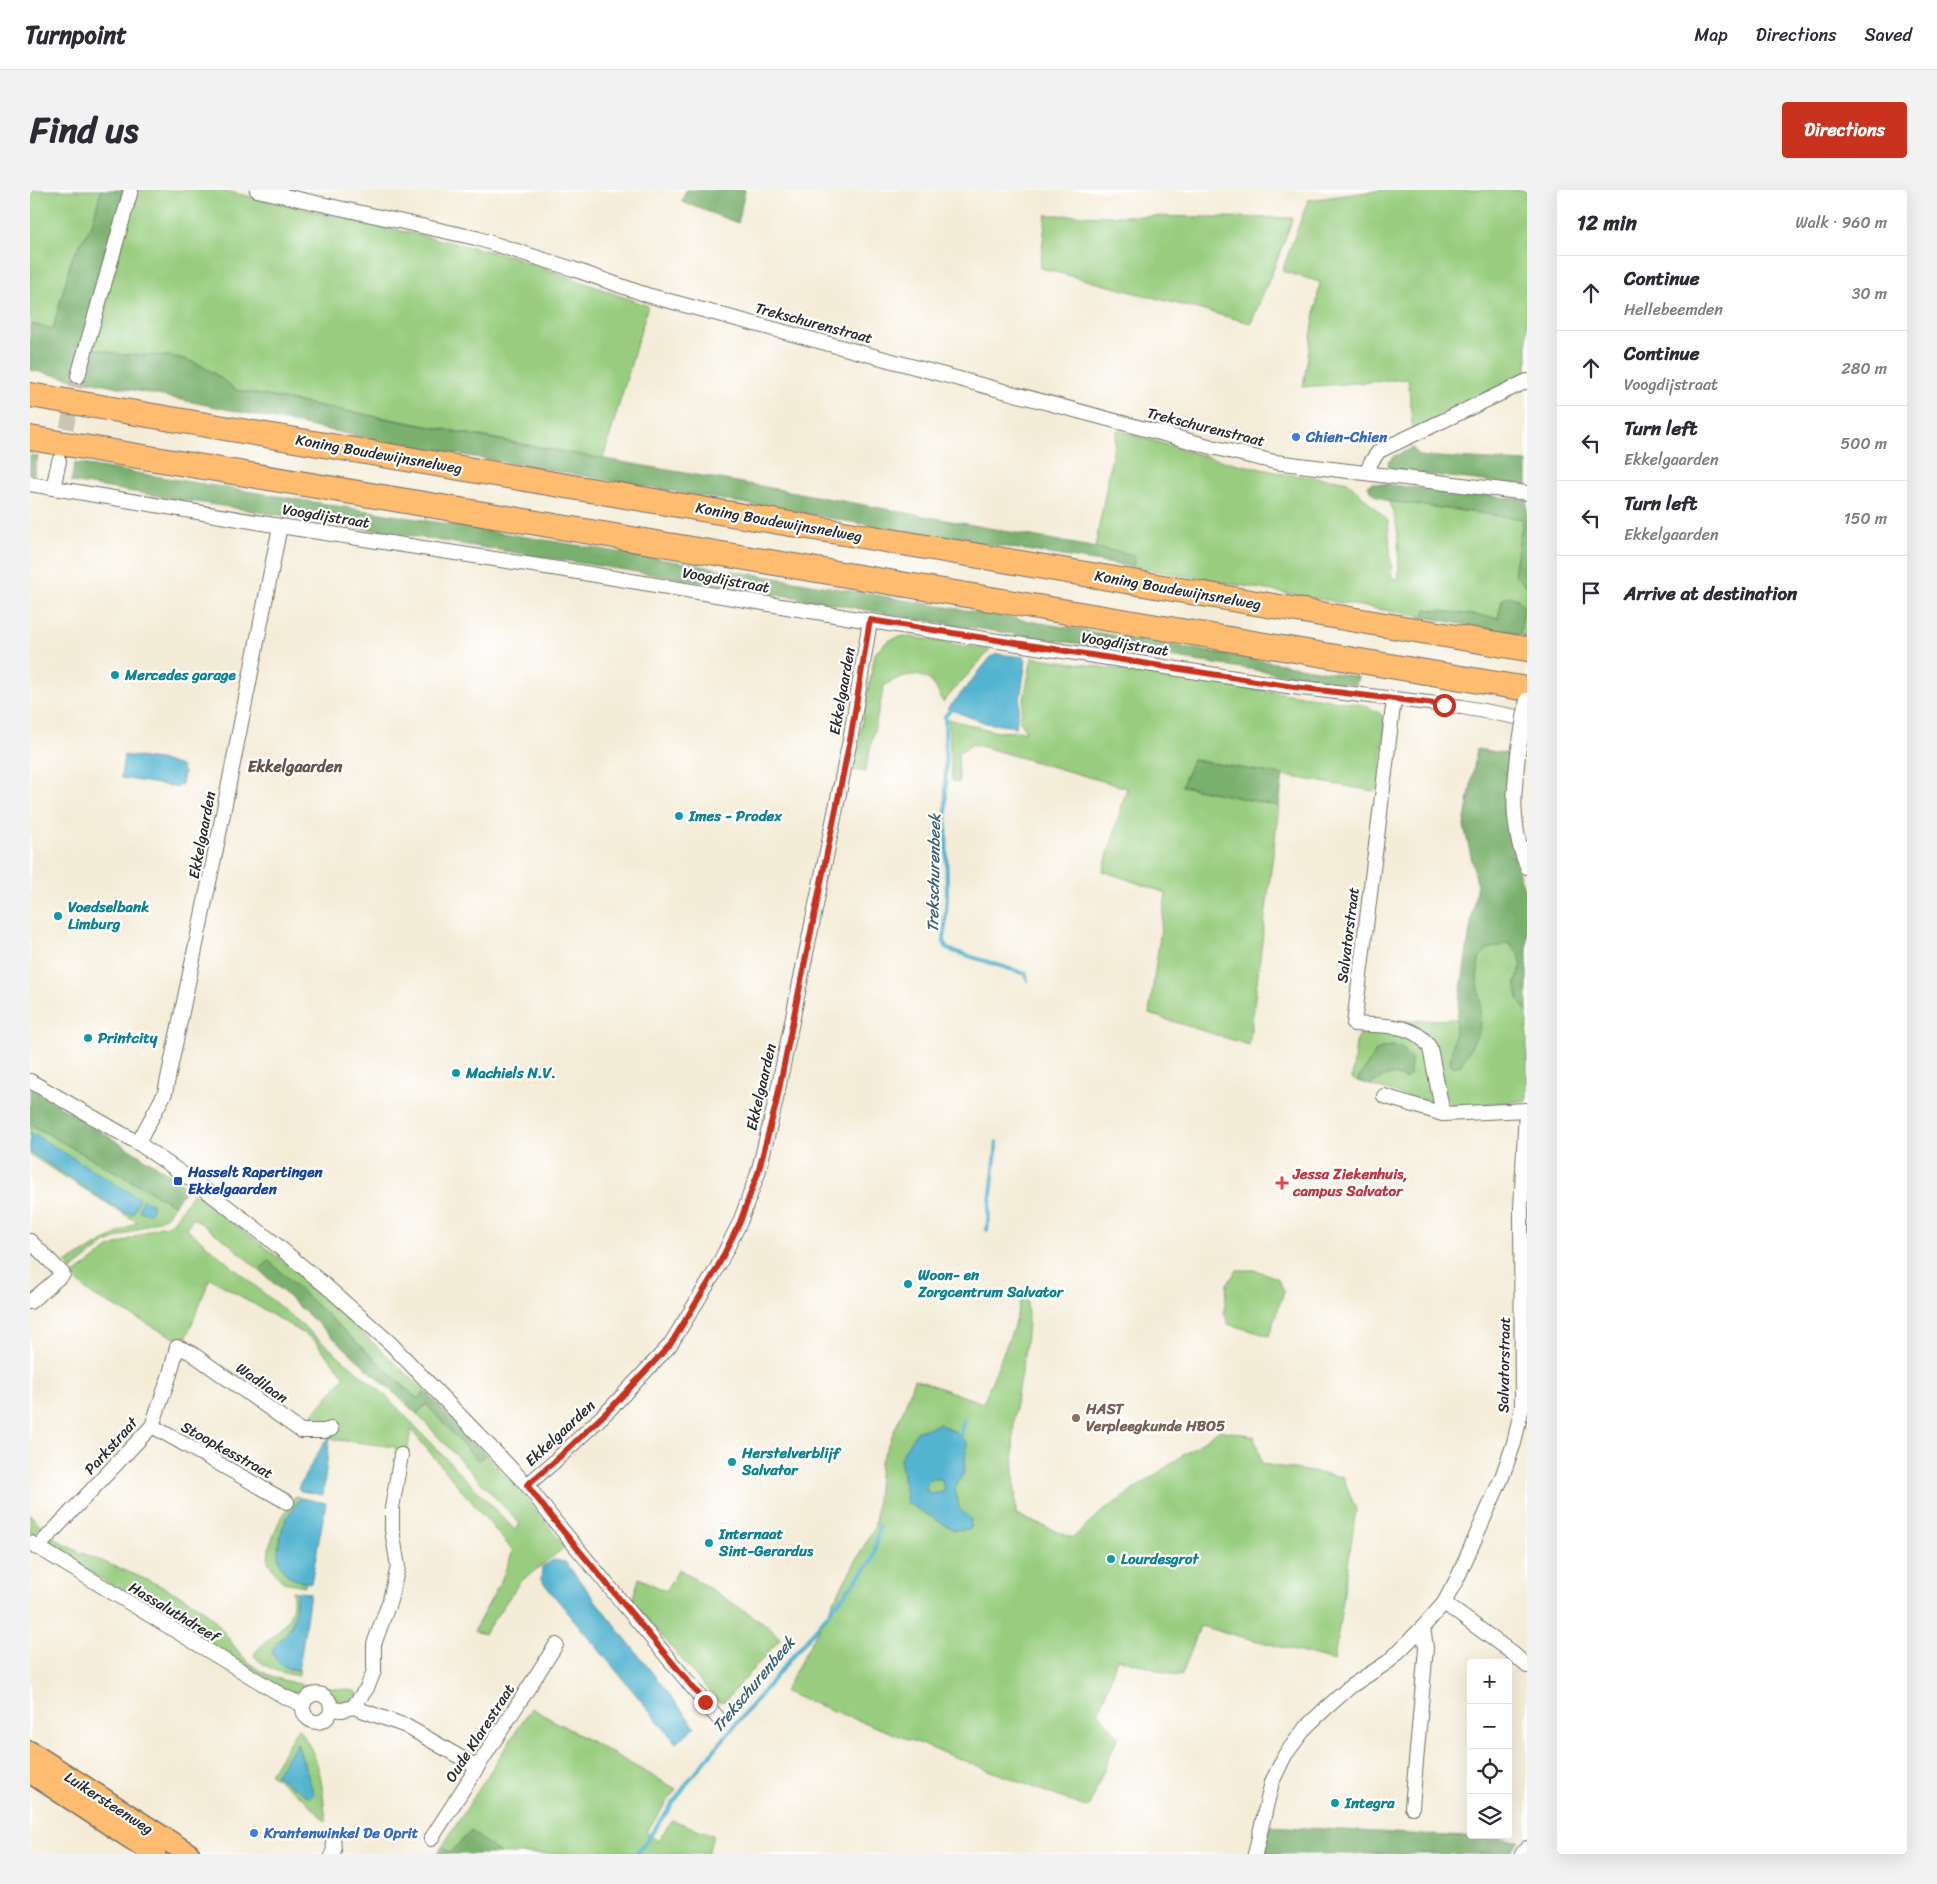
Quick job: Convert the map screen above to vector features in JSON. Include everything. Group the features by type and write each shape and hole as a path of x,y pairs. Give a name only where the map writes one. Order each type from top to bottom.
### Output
{"highway":[{"name":"Koning Boudewijnsnelweg","path":"30,395 1527,649"},
{"path":"30,438 1527,689"}],"main road":[{"name":"Luikersteenweg","path":"30,1752 189,1854"},
{"name":"Luikersteenweg","path":"30,1772 155,1854"}],"street":[{"path":"78,376 131,190"},
{"name":"Trekschurenstraat","path":"257,190 476,238 647,295 1275,462 1527,493"},
{"path":"1367,473 1371,462 1379,451 1527,381"},
{"path":"53,488 59,461"},
{"name":"Voogdijstraat","path":"30,484 280,526 1294,687 1462,707 1527,719"},
{"name":"Ekkelgaarden","path":"138,1143 165,1093 280,526"},
{"name":"Ekkelgaarden","path":"527,1485 611,1408 670,1345 715,1272 740,1222 758,1173 776,1104 851,735 870,620"},
{"name":"Salvatorstraat","path":"1394,699 1354,1024 1400,1028 1412,1031 1426,1042 1430,1048 1443,1114"},
{"path":"1527,700 1518,754 1515,796 1515,824 1527,867"},
{"name":"Ekkelgaarden","path":"30,1081 138,1143 196,1184 268,1238 390,1343 527,1485 553,1519 718,1717"},
{"name":"Salvatorstraat","path":"1255,1854 1272,1782 1285,1754 1306,1727 1351,1686 1388,1662 1444,1603 1458,1577 1502,1477 1514,1442 1522,1407 1521,1208 1526,1110 1443,1114 1384,1096"},
{"path":"30,1241 63,1274 30,1302"},
{"name":"Parkstraat","path":"33,1546 152,1426 178,1347"},
{"name":"Wadilaan","path":"178,1347 190,1352 301,1431 324,1431 331,1429"},
{"name":"Stoopkesstraat","path":"152,1426 287,1502"},
{"path":"353,1707 367,1688 374,1671 374,1644 390,1600 398,1568 392,1530 392,1508 401,1455"},
{"name":"Hassaluthdreef","path":"33,1546 283,1696 303,1705"},
{"path":"1444,1603 1527,1666"},
{"path":"1412,1807 1426,1648 1423,1627"},
{"name":"Oude Klarestraat","path":"431,1839 556,1644"},
{"path":"317,1694 326,1696 331,1709 326,1719 314,1722 306,1718 303,1705 308,1697 317,1694"},
{"path":"331,1709 342,1710 353,1707 406,1726 477,1767"},
{"path":"332,1854 334,1850 333,1839"},
{"path":"1522,1854 1527,1848"}],"green space":[{"path":"30,190 101,190 92,225 72,258 53,329 30,324"},
{"path":"101,190 126,190 74,379 30,370 30,324 53,329 72,258 92,225"},
{"path":"137,190 221,190 511,256 648,306 603,459 236,390 206,368 187,360 163,356 125,355 92,348"},
{"path":"686,190 745,190 738,223 682,202"},
{"path":"1383,190 1527,190 1527,376 1413,431 1408,379 1303,387 1320,282 1282,271 1308,200"},
{"path":"1046,215 1293,218 1251,323 1040,268"},
{"path":"92,348 125,355 163,356 187,360 206,368 236,390 519,444 1135,555 1133,567 904,531 387,442 84,380"},
{"path":"1117,430 1214,459 1285,474 1348,482 1388,521 1392,579 1399,578 1399,548 1395,519 1388,501 1523,519 1514,574 1524,584 1527,584 1527,637 1520,635 1524,607 1502,599 1498,618 1426,609 1424,617 1133,567 1135,555 1095,548"},
{"path":"1413,448 1418,456 1527,462 1527,486 1390,470 1388,467 1389,461 1394,456"},
{"path":"30,455 38,456 33,478 30,477"},
{"path":"75,463 758,575 1358,677 1356,685 934,622 794,597 71,482"},
{"path":"1373,483 1527,500 1527,584 1524,584 1514,574 1523,519 1388,501 1378,497 1371,491 1368,485"},
{"path":"1509,596 1518,599 1524,607 1520,635 1424,617 1426,609 1498,618 1503,599"},
{"path":"906,636 990,650 943,702 934,685 916,675 896,679 884,686 865,772 853,770 875,654 888,641"},
{"path":"1032,657 1365,705 1381,714 1385,724 1379,785 1374,791 1193,760 1182,786 1279,806 1249,1045 1149,1014 1166,893 1103,871 1127,788 973,744 958,753 959,783 952,781 948,719 997,732 1026,731 1020,721"},
{"path":"1477,749 1509,754 1507,808 1511,843 1520,878 1527,895 1527,1012 1519,1000 1516,990 1517,978 1522,965 1518,954 1509,943 1488,949 1479,958 1477,979 1481,999 1479,1032 1461,1065 1455,1067 1450,1064 1477,883 1464,826"},
{"path":"1193,760 1283,775 1279,806 1182,786"},
{"path":"1509,943 1518,954 1522,965 1515,982 1518,996 1527,1012 1527,1100 1461,1108 1451,1106 1447,1098 1434,1047 1388,1021 1457,1019 1450,1064 1481,999 1477,979 1479,958 1488,949"},
{"path":"1382,1031 1402,1032 1424,1047 1433,1096 1431,1101 1427,1103 1370,1085 1390,1075 1406,1079 1410,1075 1411,1059 1392,1046 1376,1051 1357,1081 1352,1079 1356,1043 1360,1034"},
{"path":"1392,1046 1401,1047 1411,1059 1410,1075 1406,1079 1391,1075 1379,1079 1370,1085 1357,1081 1376,1051"},
{"path":"30,1088 188,1187 174,1205 30,1124"},
{"path":"30,1124 174,1205 167,1216 106,1243 71,1270 66,1263 137,1222 30,1155"},
{"path":"193,1192 293,1269 426,1392 418,1399 269,1261 259,1270 226,1241 193,1218 186,1228 384,1394 515,1530 520,1524 417,1414 426,1404 478,1461 486,1454 534,1508 565,1547 520,1582 484,1634 474,1631 501,1581 513,1551 411,1430 407,1453 395,1453 396,1447 330,1439 328,1425 305,1424 345,1376 313,1339 210,1278 185,1341 179,1340 94,1296 72,1276 109,1248 174,1221"},
{"path":"269,1261 417,1399 426,1392 486,1454 478,1461 426,1404 417,1414 259,1270"},
{"path":"1237,1270 1255,1270 1277,1278 1284,1291 1269,1336 1228,1324 1224,1312 1227,1284"},
{"path":"1024,1288 1028,1320 1027,1337 1015,1406 1013,1434 1016,1515 1073,1538 1102,1512 1219,1430 1254,1436 1262,1464 1343,1477 1356,1510 1334,1661 1200,1626 1182,1675 1177,1676 1117,1658 1099,1713 1118,1736 1088,1808 784,1692 875,1526 880,1463 905,1406 914,1379 983,1403 1013,1329"},
{"path":"295,1496 301,1498 294,1506 300,1582 306,1582 305,1586 283,1582 268,1561 269,1547 278,1524"},
{"path":"30,1514 45,1530 36,1534 30,1533"},
{"path":"52,1536 79,1552 159,1585 189,1600 213,1619 243,1657 254,1667 266,1674 295,1683 358,1693 354,1700 342,1704 326,1691 317,1690 293,1694 50,1548 49,1542"},
{"path":"679,1569 770,1627 780,1639 726,1700 721,1702 717,1701 632,1601 639,1578 666,1591"},
{"path":"292,1591 297,1592 295,1616 286,1635 276,1643 288,1669 299,1670 299,1676 268,1667 254,1655 289,1617 293,1601"},
{"path":"531,1708 676,1789 646,1832 658,1841 672,1820 713,1835 708,1854 500,1854 471,1831 450,1853 442,1847"},
{"path":"298,1728 312,1751 320,1773 326,1822 304,1799 270,1774"},
{"path":"1270,1826 1467,1837 1467,1839 1519,1840 1508,1854 1265,1854"},
{"path":"471,1831 500,1854 437,1854 442,1847 450,1853"}],"water":[{"path":"997,654 1024,657 1026,660 1016,727 986,723 948,709 991,657"},
{"path":"124,755 165,761 181,766 184,773 182,784 176,787 121,778"},
{"path":"30,1132 139,1198 133,1214 123,1212 30,1152"},
{"path":"142,1199 151,1203 153,1207 149,1214 139,1211"},
{"path":"939,1424 956,1432 967,1443 964,1472 955,1489 959,1508 971,1520 970,1529 954,1530 907,1503 900,1458 916,1432","holes":["929,1479 942,1479 944,1492 929,1494 926,1488"]},
{"path":"330,1436 323,1495 301,1491 298,1489 299,1486 325,1441"},
{"path":"301,1498 326,1503 311,1583 295,1579 285,1572 279,1561 278,1548 281,1535 293,1508"},
{"path":"553,1560 565,1562 695,1727 676,1743 541,1580 542,1567"},
{"path":"297,1592 310,1593 299,1670 279,1663 272,1651 293,1623"},
{"path":"297,1743 314,1794 310,1798 275,1775"}],"waterway":[{"name":"Trekschurenbeek","path":"951,710 945,716 947,896 944,942 947,949 1026,974 1027,980"},
{"name":"Trekschurenbeek","path":"987,1230 997,1142"},
{"name":"Trekschurenbeek","path":"958,1441 961,1437 963,1420"},
{"name":"Trekschurenbeek","path":"637,1854 690,1779 873,1560 879,1527"}],"tunnel":[{"path":"62,449 78,376"}],"place":[{"name":"Chien-Chien","path":"1296,437"},
{"name":"Mercedes garage","path":"115,675"},
{"name":"Imes - Prodex","path":"679,816"},
{"name":"Voedselbank Limburg","path":"58,916"},
{"name":"Printcity","path":"88,1038"},
{"name":"Machiels N.V.","path":"456,1073"},
{"name":"Hasselt Rapertingen Ekkelgaarden","path":"178,1181"},
{"name":"Jessa Ziekenhuis, campus Salvator","path":"1282,1183"},
{"name":"Woon- en Zorgcentrum Salvator","path":"908,1284"},
{"name":"HAST Verpleegkunde HBO5","path":"1076,1418"},
{"name":"Herstelverblijf Salvator","path":"732,1462"},
{"name":"Internaat Sint-Gerardus","path":"709,1543"},
{"name":"Lourdesgrot","path":"1111,1559"},
{"name":"Integra","path":"1335,1803"},
{"name":"Krantenwinkel De Oprit","path":"254,1833"}],"district":[{"name":"Ekkelgaarden","path":"295,766"}],"route":[{"path":"705,1702 527,1485 611,1408 670,1345 715,1272 740,1222 758,1173 776,1104 851,735 870,620 1294,687 1444,705"}]}
